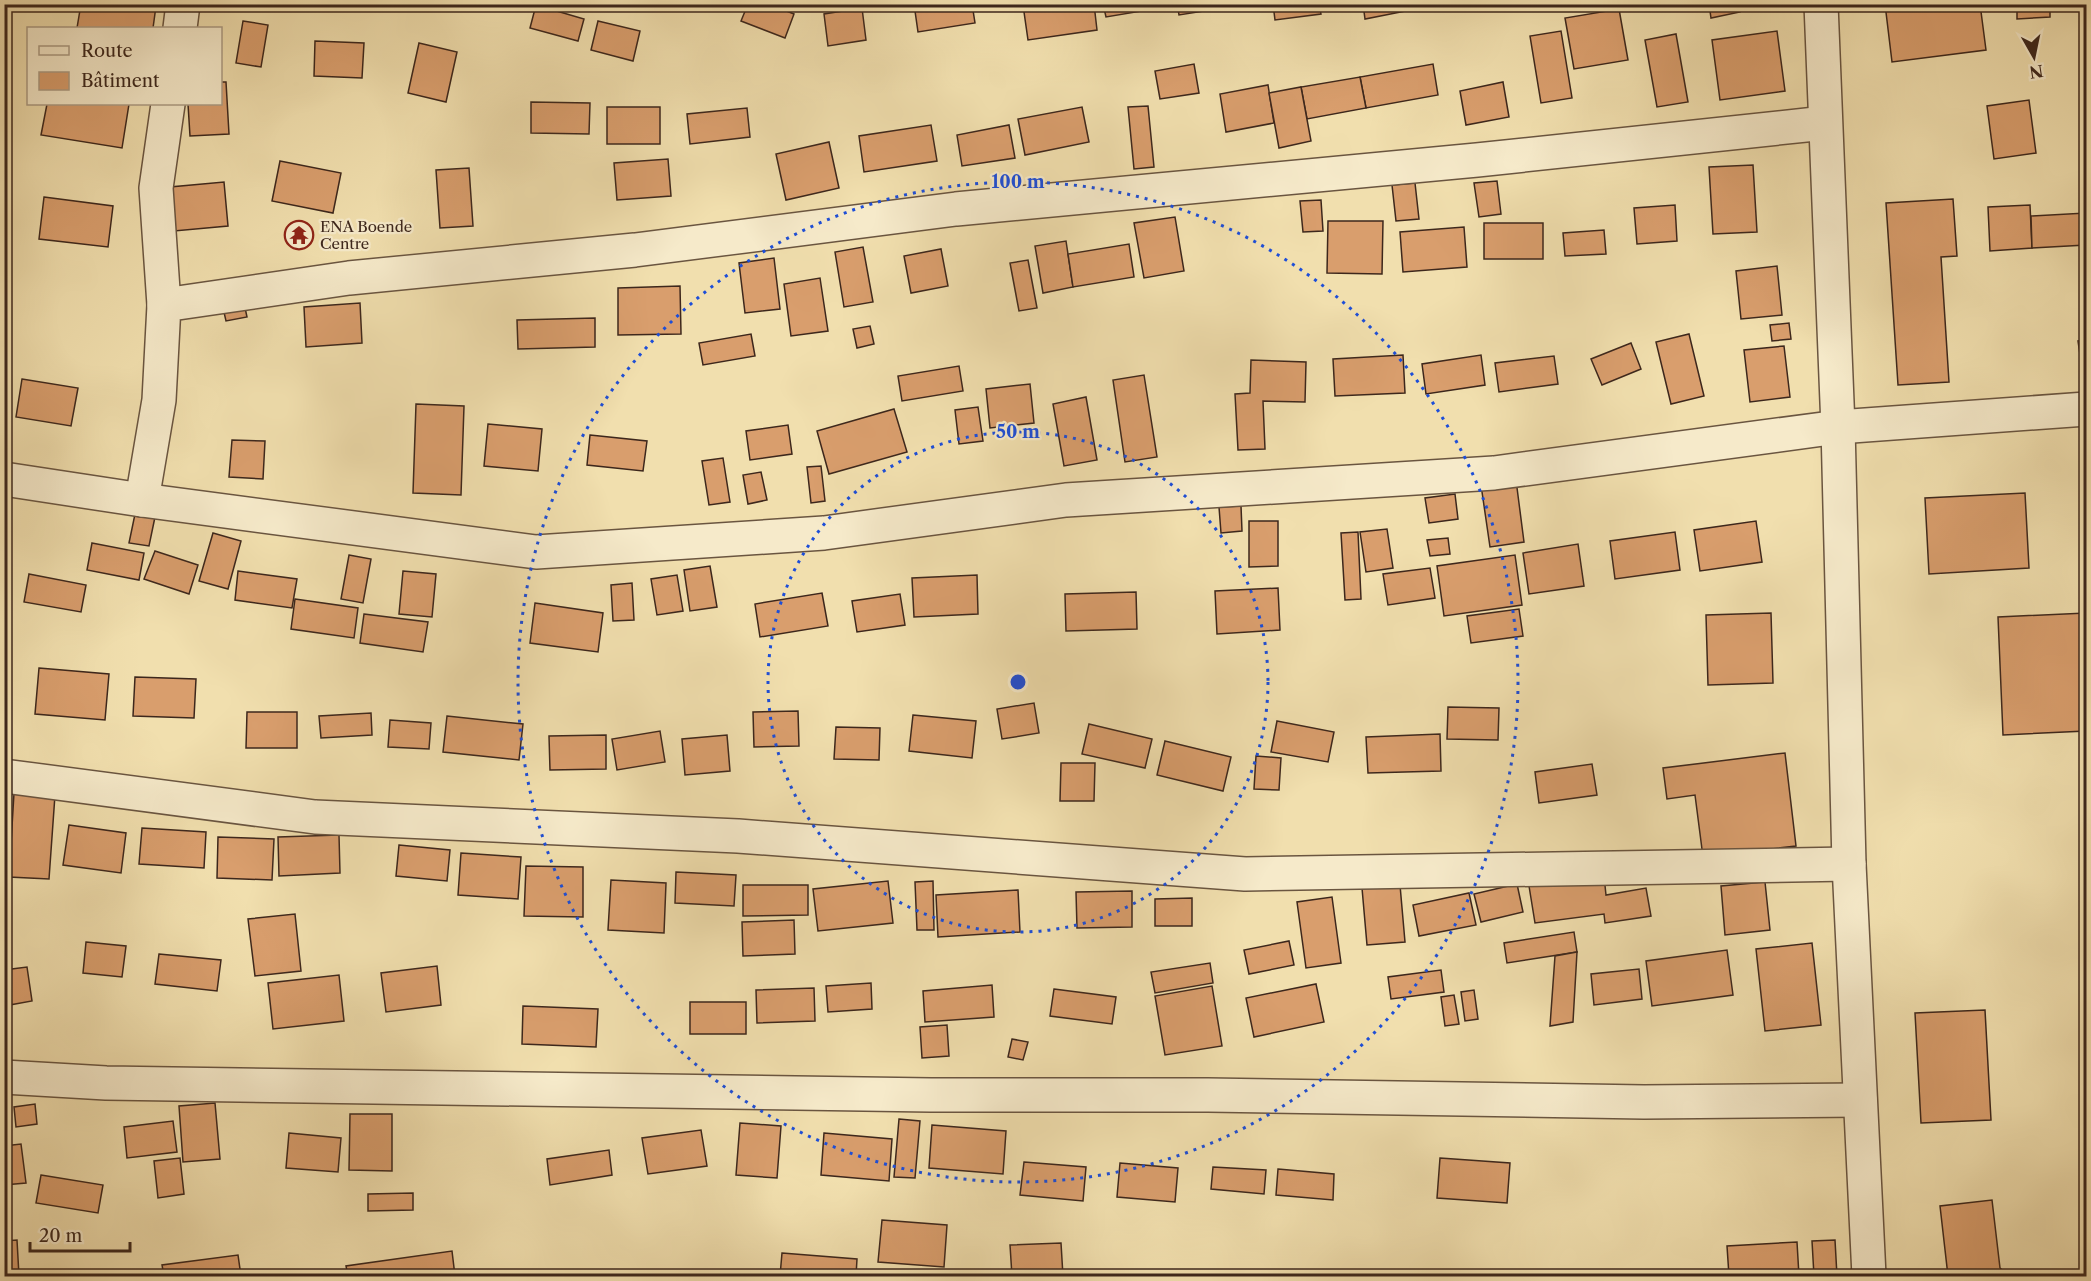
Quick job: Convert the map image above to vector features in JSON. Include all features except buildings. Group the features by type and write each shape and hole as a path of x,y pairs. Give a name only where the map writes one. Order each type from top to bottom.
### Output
{"street":[{"path":"180,27 183,4"},
{"path":"1821,4 1838,427 1849,864 1869,1276"},
{"path":"142,500 159,400 164,304 156,188 168,105"},
{"path":"164,304 349,278 635,250 956,209 1465,161 1825,123"},
{"path":"4,479 142,500 536,552 824,533 1066,500 1494,473 1838,427 2086,409"},
{"path":"4,776 315,817 738,836 1245,874 1849,864"},
{"path":"4,1077 106,1083 931,1095 1208,1095 1644,1102 1860,1100"}],"place":[{"name":"ENA Boende Centre","path":"299,235"}]}
